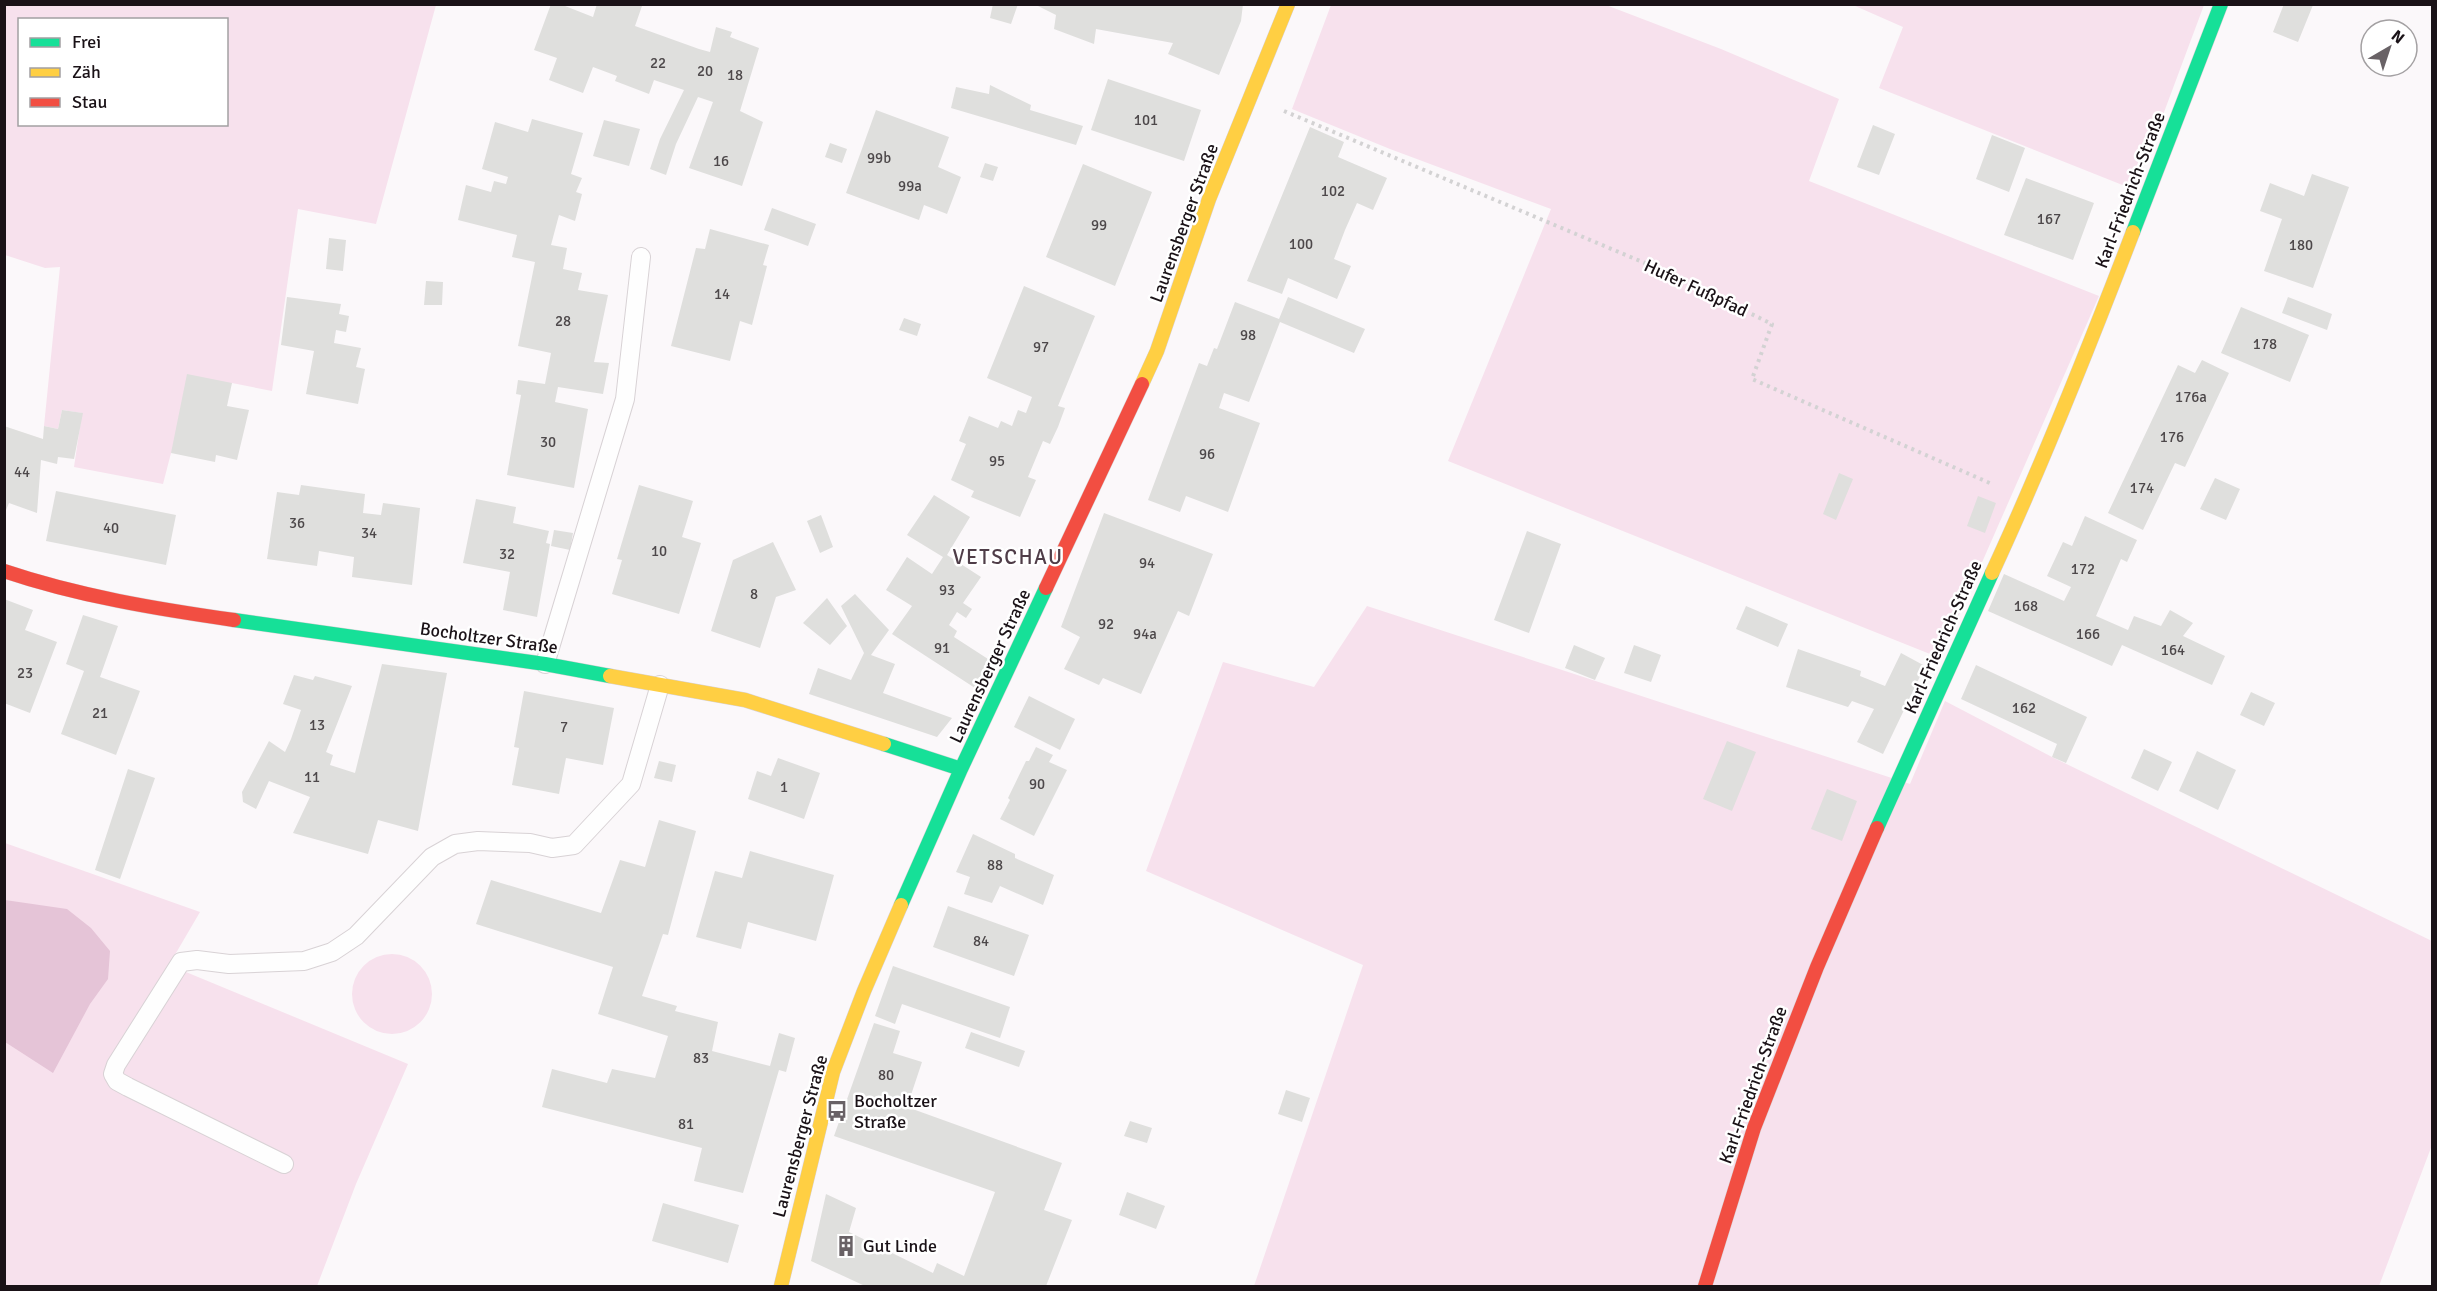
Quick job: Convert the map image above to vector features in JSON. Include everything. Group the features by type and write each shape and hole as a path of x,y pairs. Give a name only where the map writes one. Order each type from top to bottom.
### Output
{"street":[{"name":"Laurensberger Straße","path":"781,1287 833,1072 897,912 961,769 1158,351 1209,199 1288,4"},
{"name":"Karl-Friedrich-Straße","path":"1705,1287 1754,1128 1816,967 1938,688 2026,499 2079,373 2221,4"},
{"name":"Bocholtzer Straße","path":"4,572 163,610 545,664 746,700 961,769"}],"lane":[{"path":"545,664 625,399 641,257"},
{"path":"284,1164 128,1087 117,1081 113,1074 146,1015 181,962 197,960 229,964 304,961 332,952 356,936 432,857 455,844 478,841 530,843 552,848 574,845 631,784 660,685"}],"path":[{"name":"Hufer Fußpfad","path":"1290,113 1659,269 1772,324 1752,379 2026,499"}],"shaded area":[{"path":"5,5 436,5 376,224 298,209 272,391 232,383 171,453 163,484 74,467 82,413 62,410 58,429 44,426 60,267 45,268 5,255"},
{"path":"1331,5 1606,5 1721,49 1839,99 1809,181 2099,296 1940,658 1448,461 1551,209 1390,149 1292,109"},
{"path":"1853,5 2204,5 2135,190 1879,88 1903,27"},
{"path":"1367,606 1910,784 1945,701 2052,757 2432,941 2432,1145 2379,1286 1254,1286 1363,965 1146,871 1223,662 1314,687"},
{"path":"5,843 200,912 169,965 408,1064 356,1184 317,1286 5,1286"},
{"path":"5,900 67,909 91,928 110,951 108,979 90,1004 53,1073 5,1042"},
{"path":"392,954 407,957 420,966 429,979 432,994 429,1009 420,1022 407,1031 392,1034 377,1031 364,1022 355,1009 352,994 355,979 364,966 377,957"}],"building":[{"path":"551,4 560,4 593,17 597,4 638,4 642,6 635,26 710,52 716,27 732,32 730,37 759,48 740,111 763,122 742,186 689,168 713,102 698,97 676,144 666,175 650,169 660,139 684,90 654,80 649,94 615,81 617,76 593,67 583,93 549,80 557,58 534,50"},
{"path":"993,4 1018,4 1011,24 990,18"},
{"path":"1034,4 1243,4 1241,21 1219,75 1168,54 1173,43 1096,29 1094,44 1054,29 1056,15"},
{"path":"2284,4 2313,5 2298,42 2273,32"},
{"path":"1108,79 1201,110 1184,161 1091,130"},
{"path":"990,85 1031,105 1030,110 1083,126 1076,145 951,108 956,87 989,94"},
{"path":"876,110 949,137 938,167 961,177 947,214 924,205 919,220 846,193"},
{"path":"532,119 583,133 571,174 582,178 576,192 582,194 575,221 559,215 551,245 567,248 563,269 582,273 578,290 608,295 594,362 609,363 603,394 558,387 555,402 588,409 574,488 507,475 521,395 516,394 518,380 545,384 551,353 518,346 535,262 512,257 517,235 458,220 466,185 491,192 494,181 506,184 508,177 482,169 495,122 528,132"},
{"path":"604,120 640,129 629,166 593,156"},
{"path":"1873,125 1895,134 1879,175 1857,167"},
{"path":"1310,127 1344,142 1338,157 1387,178 1373,210 1357,203 1345,230 1334,259 1351,266 1337,299 1288,278 1282,294 1247,281"},
{"path":"1992,135 2025,148 2009,192 1976,179"},
{"path":"830,143 847,149 842,163 825,157"},
{"path":"985,163 998,167 993,181 980,177"},
{"path":"1083,164 1152,192 1115,286 1046,257"},
{"path":"2312,174 2349,187 2313,288 2264,271 2282,219 2260,211 2270,183 2304,196"},
{"path":"2026,178 2094,203 2073,260 2004,235"},
{"path":"772,208 816,224 808,246 764,230"},
{"path":"710,229 769,245 763,265 767,266 752,325 740,321 730,361 671,346 696,248 705,249"},
{"path":"329,238 346,240 343,271 326,269"},
{"path":"426,281 443,282 442,305 424,305"},
{"path":"1024,286 1095,316 1058,406 1065,408 1058,427 1050,444 1043,441 1028,477 1036,480 1020,517 971,497 974,491 951,480 966,444 959,441 969,416 998,428 1001,421 1012,426 1018,410 1026,413 1032,397 987,378"},
{"path":"287,297 341,304 339,314 349,316 346,332 336,330 334,343 361,348 356,367 365,369 358,404 306,394 314,351 281,345"},
{"path":"1288,297 1365,329 1354,353 1280,322 1249,402 1224,393 1219,408 1260,423 1228,512 1186,496 1180,512 1148,500 1199,363 1207,366 1214,348 1217,349 1235,302 1279,319"},
{"path":"2288,297 2332,314 2327,330 2282,313"},
{"path":"2241,307 2309,335 2290,382 2221,353"},
{"path":"904,318 921,324 917,336 899,330"},
{"path":"2202,360 2229,373 2185,467 2175,463 2143,530 2108,513 2178,365 2195,373"},
{"path":"187,374 232,383 227,406 249,410 237,460 216,455 215,462 171,453"},
{"path":"62,410 83,413 74,459 58,457 57,464 41,460 37,513 9,503 4,515 4,426 43,439 44,426 58,429"},
{"path":"1839,473 1853,479 1836,520 1823,514"},
{"path":"2215,478 2240,489 2226,520 2200,509"},
{"path":"301,485 365,494 363,513 381,515 383,503 420,508 412,585 352,577 354,557 319,551 317,566 267,559 277,492 299,495"},
{"path":"639,485 693,501 682,537 701,543 679,614 612,594 622,560 617,559"},
{"path":"56,491 176,515 166,565 46,541"},
{"path":"934,495 970,517 947,555 981,577 963,603 972,609 966,618 957,612 949,625 957,631 954,637 988,659 975,688 892,634 912,606 886,590 907,557 932,574 943,557 907,535"},
{"path":"1978,496 1996,503 1985,533 1967,526"},
{"path":"476,499 516,507 513,523 549,531 546,543 550,544 537,617 503,610 510,572 463,563"},
{"path":"1104,513 1213,554 1189,616 1178,611 1141,694 1103,678 1099,685 1064,669 1080,637 1061,627"},
{"path":"821,515 833,547 820,553 807,521"},
{"path":"2085,516 2137,540 2127,562 2121,559 2096,616 2128,630 2134,616 2161,626 2170,610 2193,623 2183,636 2225,656 2212,685 2122,645 2112,666 1988,611 2004,574 2064,601 2071,587 2047,576 2063,542 2072,546"},
{"path":"554,530 573,533 570,550 551,546"},
{"path":"1527,531 1561,544 1529,633 1494,620"},
{"path":"773,542 796,590 776,597 760,648 711,631 733,560"},
{"path":"855,594 889,630 871,655 895,664 883,693 952,718 937,737 809,694 818,668 851,680 864,653 841,606"},
{"path":"827,598 847,626 830,645 803,623"},
{"path":"4,599 33,610 25,630 57,642 30,713 4,703"},
{"path":"1746,606 1788,624 1778,647 1736,629"},
{"path":"83,615 118,626 100,677 140,691 116,755 61,734 84,671 66,664"},
{"path":"1574,645 1605,658 1595,680 1565,668"},
{"path":"1634,645 1661,655 1651,682 1624,673"},
{"path":"1798,649 1861,671 1860,676 1885,686 1901,653 1925,666 1883,754 1857,742 1874,709 1852,701 1848,707 1786,687"},
{"path":"382,664 447,673 418,831 378,820 368,854 293,833 310,797 269,781 256,809 243,802 242,792 269,741 285,752 291,739 301,710 283,704 294,675 313,680 315,676 352,686 326,752 333,755 330,765 355,773"},
{"path":"1976,665 2087,717 2066,763 2052,757 2057,744 1961,699"},
{"path":"524,691 614,708 603,765 566,758 559,794 512,785 519,748 514,747"},
{"path":"2251,692 2275,703 2264,726 2240,715"},
{"path":"1029,696 1075,719 1060,750 1014,727"},
{"path":"1727,741 1756,752 1732,811 1703,799"},
{"path":"1036,747 1053,755 1049,762 1067,770 1034,836 1000,819 1026,761 1029,761"},
{"path":"2144,749 2172,762 2158,791 2131,778"},
{"path":"2197,751 2236,770 2218,810 2179,791"},
{"path":"778,758 820,773 804,819 748,799 757,771 771,776"},
{"path":"659,761 676,765 672,782 654,778"},
{"path":"128,769 155,778 120,879 95,870"},
{"path":"1827,789 1857,801 1842,841 1811,829"},
{"path":"659,820 696,831 668,935 663,934 642,996 677,1006 675,1011 718,1022 712,1051 770,1066 779,1033 795,1038 786,1072 779,1070 743,1193 694,1181 702,1148 542,1107 552,1069 607,1083 612,1069 655,1078 668,1036 598,1014 613,967 476,924 491,880 601,913 620,860 645,867"},
{"path":"973,834 1015,854 1015,858 1054,875 1043,905 1000,886 992,903 964,894 970,877 956,872"},
{"path":"750,851 834,875 816,941 748,922 741,949 696,937 715,871 742,878"},
{"path":"948,906 1029,935 1014,976 933,947"},
{"path":"893,966 1010,1007 1000,1038 902,1004 895,1024 875,1016"},
{"path":"874,1023 900,1031 893,1053 922,1062 907,1107 1062,1163 1044,1210 1072,1220 1046,1286 865,1286 811,1261 826,1194 856,1208 849,1232 933,1273 937,1263 964,1276 995,1192 834,1136"},
{"path":"971,1032 1025,1051 1019,1067 965,1048"},
{"path":"1286,1090 1310,1098 1302,1122 1278,1114"},
{"path":"1130,1121 1152,1128 1147,1143 1124,1136"},
{"path":"1127,1192 1165,1206 1156,1229 1119,1215"},
{"path":"663,1203 739,1225 728,1263 652,1241"}],"traffic: fast":[{"path":"2133,232 2221,4"},
{"path":"1877,828 1992,573"},
{"path":"901,905 961,769 1046,588"},
{"path":"234,620 545,664 610,676"},
{"path":"884,744 961,769"}],"traffic: slow":[{"path":"1142,384 1157,351 1209,199 1288,4"},
{"path":"1992,573 2066,404 2133,232"},
{"path":"610,676 745,700 884,744"},
{"path":"781,1286 833,1072 864,991 901,905"}],"traffic: jam":[{"path":"1046,588 1142,384"},
{"path":"4,571 60,588 118,601 234,620"},
{"path":"1705,1286 1754,1128 1817,967 1877,828"}],"place":[{"name":"Bocholtzer Straße","path":"837,1111"},
{"name":"Gut Linde","path":"846,1246"}],"district":[{"name":"VETSCHAU","path":"1008,557"}]}
